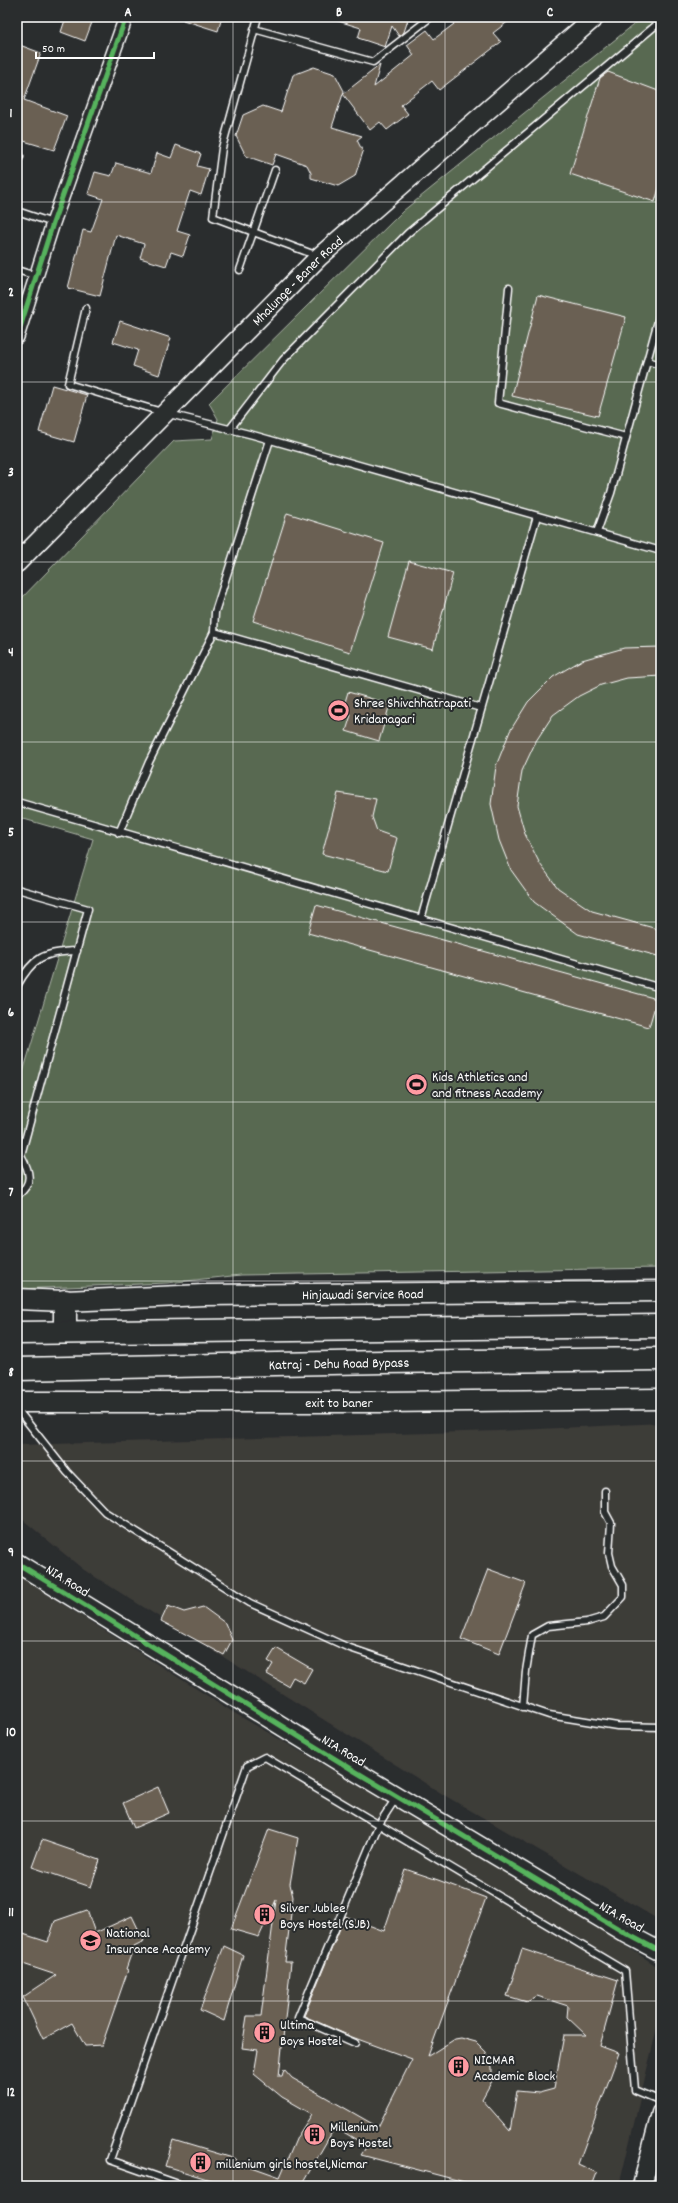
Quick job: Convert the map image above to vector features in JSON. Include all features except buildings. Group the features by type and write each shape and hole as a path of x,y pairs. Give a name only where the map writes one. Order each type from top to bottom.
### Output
{"highway":[{"path":"65,1301 65,1332"},
{"path":"17,1332 661,1326"},
{"name":"Katraj - Dehu Road Bypass","path":"17,1369 384,1362 661,1359"}],"main road":[{"name":"Mhalunge - Baner Road","path":"17,563 319,256 595,17"},
{"name":"Hinjawadi Service Road","path":"17,1298 65,1301 203,1295 661,1291"},
{"name":"exit to baner","path":"17,1402 384,1402 661,1399"},
{"name":"NIA Road","path":"17,1563 353,1770 627,1934 661,1952"},
{"path":"642,2186 661,2113"}],"street":[{"path":"17,337 53,223 126,17"}],"lane":[{"path":"258,17 222,148 213,217 319,256"},
{"path":"254,29 373,62 431,17"},
{"path":"229,430 283,360 408,233 661,21"},
{"path":"17,165 20,156"},
{"path":"240,270 275,170"},
{"path":"17,211 53,223"},
{"path":"17,270 36,276"},
{"path":"509,288 498,403 626,437"},
{"path":"86,308 68,384 165,413 270,440 661,551"},
{"path":"597,532 611,493 661,310"},
{"path":"647,361 661,365"},
{"path":"119,833 149,762 214,632 215,612 270,440"},
{"path":"420,920 537,516"},
{"path":"214,632 481,708"},
{"path":"17,802 420,920 661,988"},
{"path":"17,889 88,909 21,1155 29,1171 29,1181 23,1192 17,1196"},
{"path":"17,986 29,967 38,958 57,952 77,951"},
{"path":"17,1409 67,1472 105,1512 250,1603 347,1647 549,1716 617,1726 661,1727"},
{"path":"523,1707 526,1671 532,1635 548,1626 587,1622 604,1617 623,1597 623,1585 612,1566 609,1552 611,1523 605,1512 604,1491"},
{"path":"184,2186 110,2160 247,1766 265,1757 625,1971 635,2090 661,2101"},
{"path":"355,2043 298,2018 378,1824 397,1795"}],"shaded area":[{"path":"661,1423 661,1921 449,1798 84,1570 17,1515 17,1445 498,1431"},
{"path":"17,1575 236,1714 610,1935 661,1969 661,2011 619,2186 17,2186"}],"green space":[{"name":"Shree Shivchhatrapati Kridanagari","path":"643,17 661,17 661,1268 241,1275 167,1283 17,1289 17,1092 93,839 17,817 17,603 174,441 212,439 218,419 209,403 403,211"}],"cycle path":[{"path":"17,337 53,223 126,17"},
{"path":"17,1563 353,1770 627,1934 661,1952"}],"place":[{"name":"Shree Shivchhatrapati Kridanagari","path":"339,710"},
{"name":"Kids Athletics and and fitness Academy","path":"417,1084"},
{"name":"Silver Jublee Boys Hostel (SJB)","path":"264,1915"},
{"name":"National Insurance Academy","path":"90,1940"},
{"name":"Ultima Boys Hostel","path":"264,2032"},
{"name":"NICMAR Academic Block","path":"459,2067"},
{"name":"Millenium Boys Hostel","path":"315,2134"},
{"name":"millenium girls hostel,Nicmar","path":"201,2163"}]}
